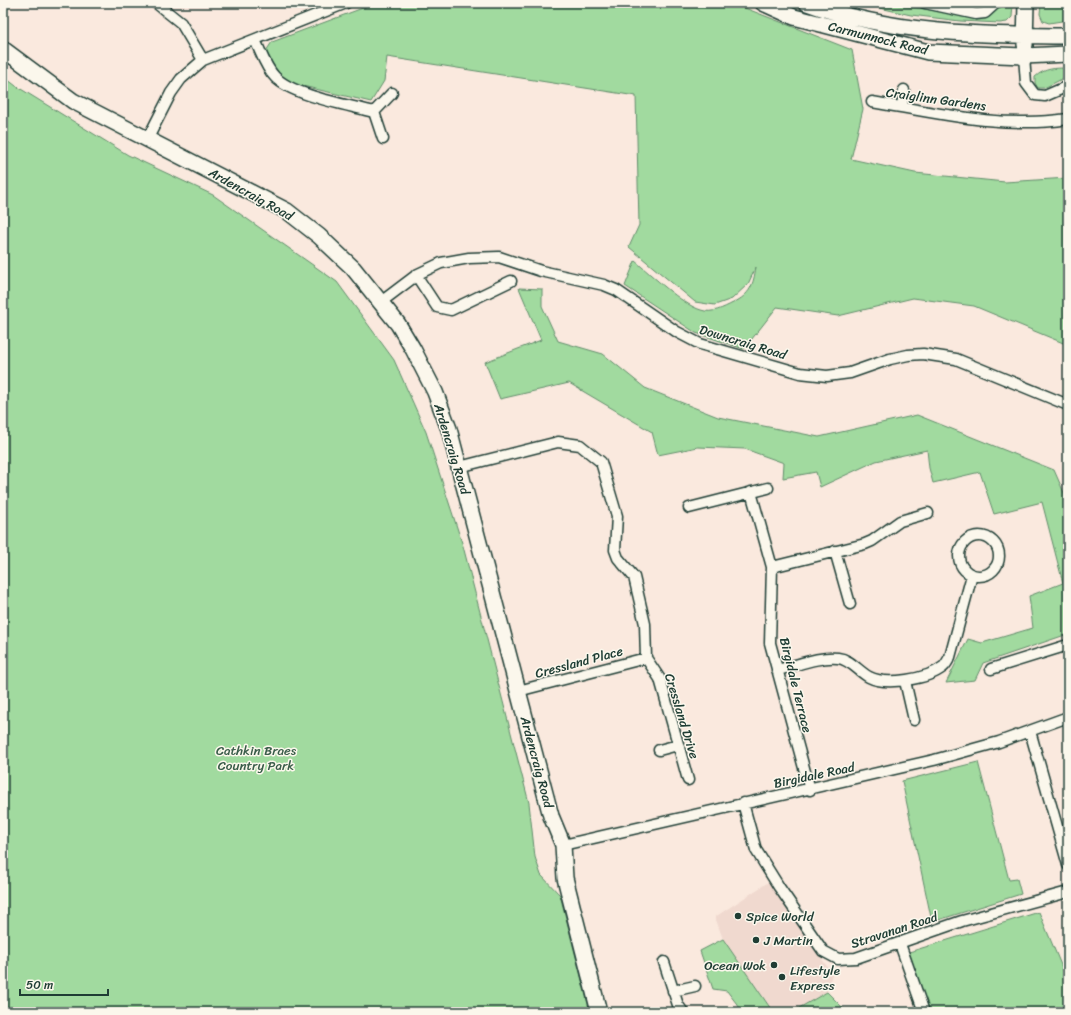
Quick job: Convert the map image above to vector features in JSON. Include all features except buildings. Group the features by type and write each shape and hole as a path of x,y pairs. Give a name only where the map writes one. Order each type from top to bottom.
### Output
{"street":[{"path":"156,3 181,23 203,60"},
{"path":"147,140 171,93 181,79 203,60 346,3"},
{"name":"Carmunnock Road","path":"763,3 794,16 928,52 1024,56 1068,54"},
{"name":"Carmunnock Road","path":"807,3 848,15 900,27 939,32 1025,36 1068,36"},
{"path":"925,3 976,14 984,13 996,3"},
{"path":"1026,3 1024,56 1026,83 1030,91 1035,95 1045,96 1068,86"},
{"path":"255,40 267,67 276,78 294,90 374,112"},
{"name":"Ardencraig Road","path":"3,49 10,57 73,101 287,210 319,236 353,268 381,302 413,349 434,392 449,429 460,467 551,816 562,845 565,878 599,1012"},
{"path":"902,107 904,90"},
{"path":"374,112 392,93"},
{"name":"Craiglinn Gardens","path":"872,102 964,119 1050,122 1068,119"},
{"path":"374,112 383,139"},
{"name":"Downcraig Road","path":"381,302 416,275 441,263 469,258 499,257 540,271 616,290 677,332 700,344 728,354 800,373 827,376 850,374 890,359 908,355 938,355 956,359 1068,405"},
{"path":"416,275 437,307 451,310 511,281"},
{"path":"460,467 558,442 580,445 601,462 605,471 617,516 615,550 618,558 634,577 642,611 647,634 646,658"},
{"path":"689,508 768,488"},
{"name":"Birgidale Terrace","path":"751,492 772,567 770,634 810,790"},
{"path":"772,567 872,541 900,521 928,513"},
{"path":"973,537 986,537 996,545 999,554 998,561 992,571 986,575 972,575 963,569 960,562 959,553 961,546 966,540 973,537"},
{"path":"836,551 850,604"},
{"path":"778,670 826,658 839,658 847,661 869,677 892,682 905,681 943,667 950,657 972,575"},
{"path":"991,669 1068,645"},
{"name":"Cressland Place","path":"518,691 646,658"},
{"name":"Cressland Drive","path":"646,658 660,679 688,780"},
{"path":"905,681 914,720"},
{"name":"Birgidale Road","path":"562,845 743,803 810,790 934,760 999,742 1068,717"},
{"path":"1030,732 1068,865"},
{"path":"659,750 678,745"},
{"name":"Stravanan Road","path":"743,803 756,850 779,887 823,951 838,959 845,960 856,958 900,944 962,921 1068,892"},
{"path":"900,944 924,1012"},
{"path":"664,962 678,1005 683,1012"},
{"path":"673,991 695,986"}],"shaded area":[{"path":"770,881 832,974 827,992 792,1012 773,1012 723,939 715,917"}],"green space":[{"path":"376,3 732,3 852,50 863,109 851,159 915,173 1005,182 1068,178 1068,345 974,306 913,298 838,316 777,307 744,349 696,333 625,286 635,261 685,302 693,307 705,311 717,310 725,307 744,296 752,284 756,267 748,284 732,299 715,305 695,302 629,247 639,225 636,96 387,57 384,81 371,102 294,84 277,72 266,51 272,42"},
{"path":"857,3 888,3 979,18 993,13 1001,3 1013,3 1012,17 1007,22 1000,23 960,21 911,15"},
{"path":"1041,3 1045,5 1068,6 1068,20 1049,23 1043,21 1040,14"},
{"path":"1054,68 1068,68 1068,76 1044,88 1038,88 1035,83 1035,77 1046,70"},
{"name":"Cathkin Braes Country Park","path":"3,76 16,86 128,155 213,195 337,282 394,360 426,432 463,546 529,803 535,857 541,875 560,895 590,1012 3,1012"},
{"path":"519,288 542,289 542,306 558,341 603,354 645,388 718,417 819,437 917,415 1054,470 1068,502 1068,634 983,663 975,680 946,683 968,639 982,643 1033,628 1029,596 1063,583 1042,502 994,514 980,472 933,483 929,468 927,450 876,461 820,487 816,472 783,478 784,463 745,449 698,447 658,455 652,432 569,383 500,399 485,362 541,340"},
{"path":"978,762 1009,880 1017,879 1021,894 932,922 902,781"},
{"path":"1039,912 1068,982 1068,1012 929,1012 909,952"},
{"path":"723,939 773,1012 743,1012 727,991 713,989 700,951"},
{"path":"827,992 847,1012 792,1012"}],"place":[{"name":"Spice World","path":"738,916"},
{"name":"J Martin","path":"756,940"},
{"name":"Ocean Wok","path":"774,965"},
{"name":"Lifestyle Express","path":"782,977"}]}
